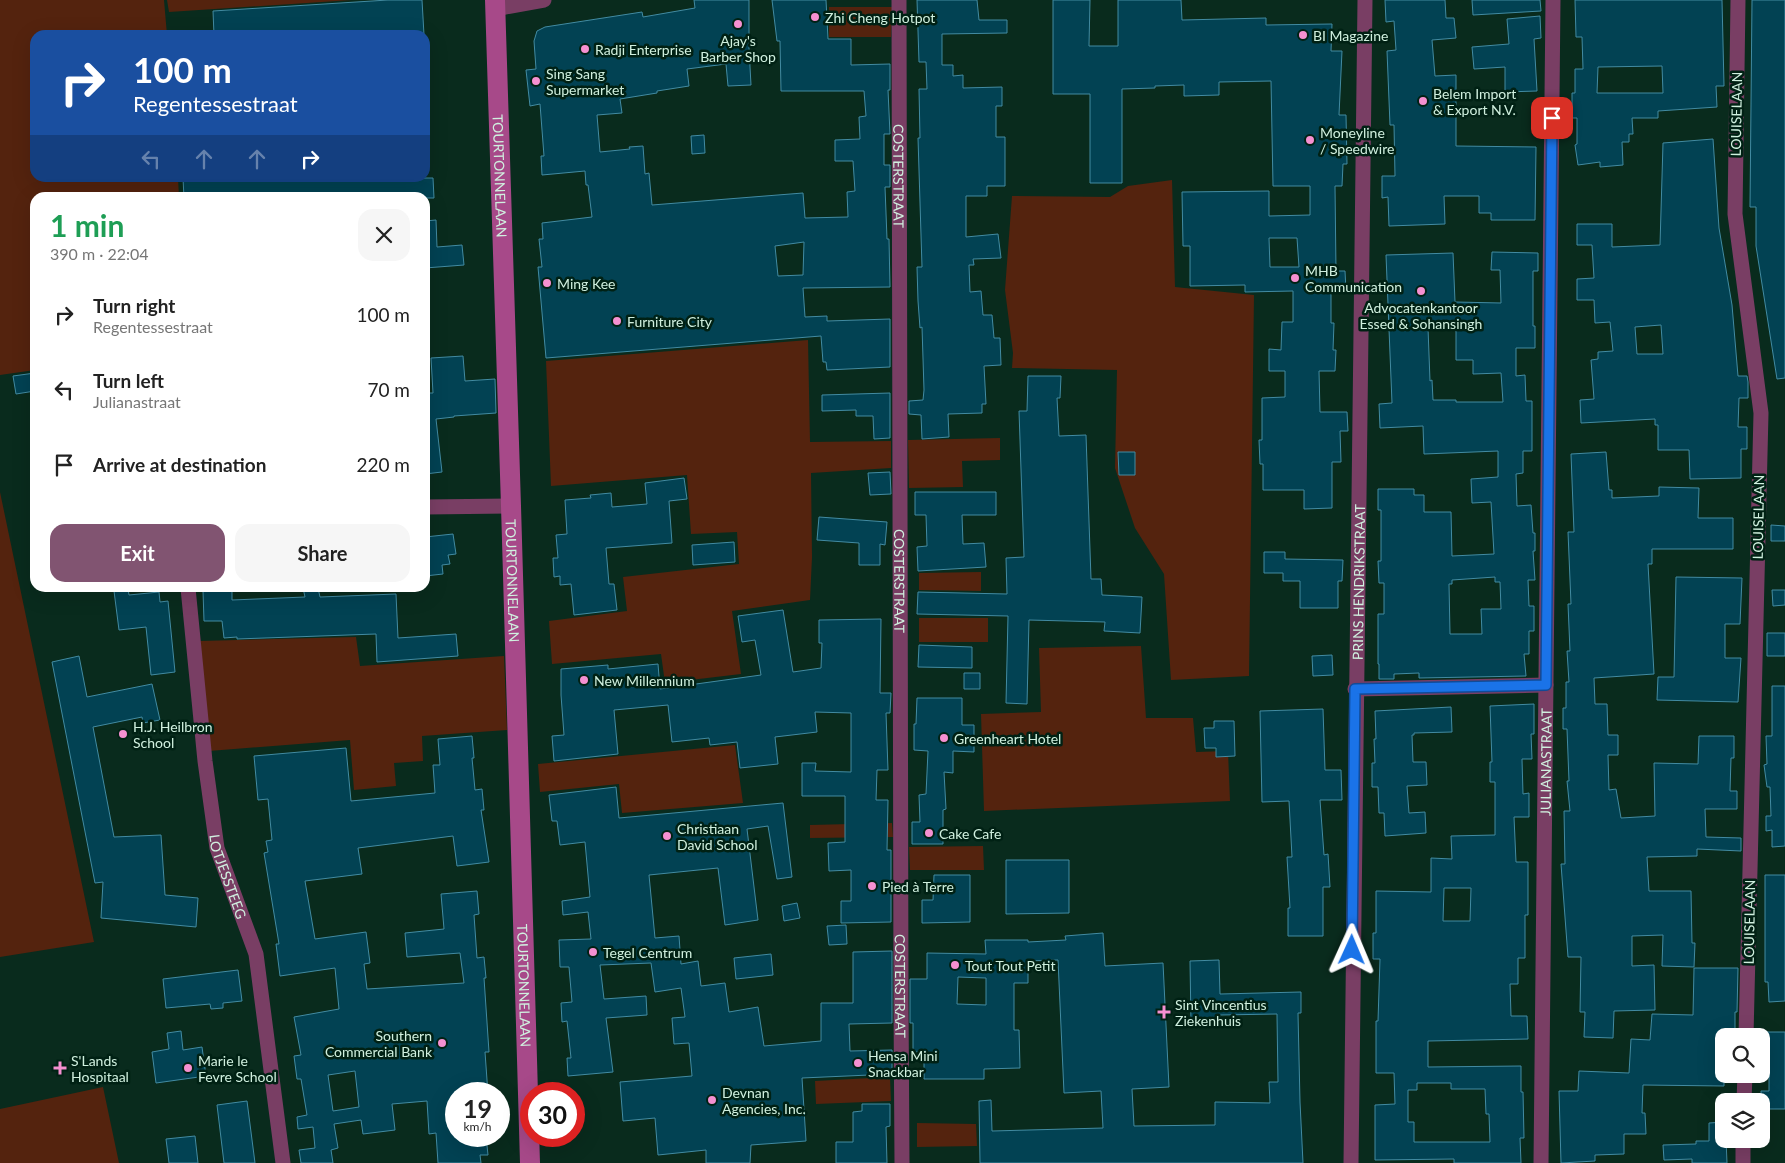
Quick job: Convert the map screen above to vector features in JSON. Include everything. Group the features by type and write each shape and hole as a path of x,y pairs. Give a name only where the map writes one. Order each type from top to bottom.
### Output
{"street":[{"path":"495,5 544,0"},
{"name":"COSTERSTRAAT","path":"899,0 902,1163"},
{"name":"PRINS HENDRIKSTRAAT","path":"1351,1163 1355,689 1360,455 1365,0"},
{"name":"JULIANASTRAAT","path":"1541,1163 1553,0"},
{"name":"LOUISELAAN","path":"1738,0 1734,214 1761,413 1746,1028"},
{"name":"TOURTONNELAAN","path":"495,5 530,1163"},
{"path":"430,507 511,506"},
{"name":"LOTJESSTEEG","path":"188,592 205,761 217,848 256,954 283,1163"},
{"path":"1355,689 1546,685"},
{"path":"1743,1148 1743,1163"}],"shaded area":[{"path":"0,0 164,0 167,30 30,30 30,182 178,182 179,192 30,192 30,371 0,375"},
{"path":"167,0 352,0 169,12"},
{"path":"829,7 892,7 891,37 829,37"},
{"path":"1172,180 1175,287 1254,295 1249,676 1171,680 1164,574 1135,528 1115,468 1117,370 1012,368 1013,353 1005,290 1012,196 1110,197 1128,186"},
{"path":"808,340 810,442 891,441 891,468 811,473 812,557 810,600 732,611 741,674 665,683 661,654 552,664 549,621 627,611 623,577 739,564 737,532 691,534 687,475 551,486 546,361"},
{"path":"1000,438 1000,460 962,461 963,487 909,488 908,440"},
{"path":"0,492 94,942 0,957"},
{"path":"981,572 981,591 919,590 919,573"},
{"path":"919,618 988,618 988,642 919,642"},
{"path":"356,637 360,666 504,656 507,730 422,736 423,761 394,763 396,786 354,790 350,740 209,751 200,641"},
{"path":"1141,646 1146,718 1193,718 1196,752 1228,751 1230,801 984,811 981,714 1041,712 1039,648"},
{"path":"735,745 743,803 622,813 619,784 540,792 538,764"},
{"path":"892,823 893,837 810,838 810,825"},
{"path":"983,846 984,870 910,870 909,847"},
{"path":"890,1077 891,1101 816,1104 815,1081"},
{"path":"103,1087 119,1163 0,1163 0,1109"},
{"path":"917,1123 976,1124 977,1146 917,1147"}],"building":[{"path":"388,0 422,0 424,30 214,30 213,11"},
{"path":"694,0 749,0 751,85 728,86 726,64 687,69 689,86 620,99 622,113 597,115 600,152 643,146 645,174 649,173 652,205 803,193 805,218 848,217 847,192 855,191 853,161 835,161 835,140 860,139 859,117 866,116 864,91 781,91 780,41 777,41 772,0 826,0 828,39 851,39 851,65 890,64 890,90 888,90 890,134 884,134 884,165 890,165 890,187 885,187 890,287 803,288 805,317 827,316 827,321 890,319 890,367 827,370 826,362 823,362 821,336 546,358 538,267 542,267 539,239 543,239 542,223 592,217 585,171 542,175 541,156 544,156 540,104 530,106 526,70 536,69 534,41 537,31 545,27 642,12 643,17 695,8","holes":["804,242 803,275 778,276 775,246"]},
{"path":"917,0 977,0 979,20 1007,20 1007,33 942,34 942,65 953,65 953,76 963,75 963,88 1002,87 1002,106 996,106 996,137 1005,137 1005,186 987,186 987,196 966,196 966,237 998,234 1001,258 973,259 974,265 969,265 970,292 981,291 983,315 992,315 994,338 1000,338 1001,365 984,366 986,404 982,404 982,413 948,414 949,437 922,439 921,415 909,414 909,401 923,400 924,390 922,327 920,328 917,267 922,267 918,138 920,138 919,89 927,89 926,62 919,62"},
{"path":"1053,0 1090,0 1089,46 1118,46 1118,0 1181,0 1182,20 1266,18 1266,25 1332,24 1331,51 1342,51 1339,115 1346,115 1347,164 1343,164 1342,186 1335,186 1336,271 1345,271 1346,291 1331,291 1331,323 1334,323 1333,350 1336,350 1335,371 1319,371 1320,412 1347,412 1348,431 1340,431 1341,462 1332,462 1332,508 1304,509 1304,490 1263,490 1263,464 1260,464 1259,440 1262,440 1262,398 1285,397 1285,371 1269,371 1269,349 1281,350 1282,322 1293,322 1293,291 1245,292 1245,285 1190,286 1190,246 1183,246 1182,192 1269,191 1269,216 1310,215 1310,186 1273,186 1271,81 1219,82 1219,95 1184,96 1184,85 1122,89 1122,183 1090,183 1090,94 1053,94","holes":["1269,238 1297,238 1299,267 1270,267"]},
{"path":"1385,0 1445,0 1446,18 1454,18 1456,38 1432,40 1435,76 1456,75 1456,146 1536,147 1535,220 1491,220 1491,213 1479,213 1479,196 1444,196 1445,224 1389,226 1388,197 1382,198 1382,176 1395,176 1394,125 1390,125 1387,51 1396,50 1394,21 1386,22"},
{"path":"1472,0 1540,0 1541,11 1473,15"},
{"path":"1575,0 1722,0 1724,86 1716,86 1717,107 1658,111 1658,118 1632,118 1633,134 1629,134 1629,142 1622,142 1623,165 1600,167 1600,162 1578,165 1575,145 1577,144 1577,118 1572,118 1572,93 1575,93 1575,69 1583,69 1582,37 1576,37","holes":["1662,66 1663,93 1597,93 1598,67"]},
{"path":"1752,0 1785,0 1785,378 1777,379 1756,246 1756,207 1750,207"},
{"path":"1540,16 1541,38 1534,39 1537,91 1505,92 1505,67 1474,69 1472,47 1509,44 1507,19"},
{"path":"704,135 705,153 692,154 691,136"},
{"path":"1713,139 1719,228 1732,305 1738,376 1747,376 1748,382 1748,398 1739,398 1738,427 1747,427 1747,449 1741,449 1741,478 1690,479 1689,450 1658,450 1658,425 1655,425 1655,419 1581,423 1580,400 1594,399 1591,360 1598,359 1598,352 1613,351 1610,322 1595,323 1594,300 1577,300 1577,279 1594,278 1592,245 1577,245 1577,224 1612,224 1612,247 1660,245 1663,143","holes":["1661,325 1663,354 1637,354 1635,327"]},
{"path":"430,178 433,178 434,198 430,198 430,192 184,192 183,182 430,182"},
{"path":"436,220 437,247 462,245 464,265 430,268 430,221"},
{"path":"1492,252 1538,253 1538,271 1533,271 1535,348 1516,348 1516,376 1525,375 1526,401 1532,401 1532,451 1523,451 1523,473 1516,474 1517,506 1531,505 1533,533 1535,533 1535,551 1533,551 1535,580 1528,580 1529,606 1534,606 1534,631 1529,631 1529,654 1524,654 1526,676 1419,678 1419,673 1394,674 1394,679 1379,679 1378,614 1384,614 1384,583 1379,583 1378,561 1381,561 1381,510 1378,510 1378,489 1414,489 1414,495 1424,495 1424,512 1451,512 1452,556 1494,554 1491,502 1472,503 1471,479 1498,477 1498,451 1424,454 1423,426 1380,428 1379,404 1392,403 1386,255 1453,253 1455,302 1501,303 1500,270 1491,270","holes":["1456,327 1456,360 1473,360 1473,374 1501,373 1503,402 1433,400 1432,380 1430,381 1428,328","1495,577 1495,582 1500,582 1501,609 1481,609 1482,634 1450,634 1449,584 1452,584 1452,580"]},
{"path":"463,356 465,381 495,379 496,413 436,419 442,472 430,473 430,393 433,393 431,358"},
{"path":"30,374 30,392 16,394 13,376"},
{"path":"1028,376 1061,376 1060,398 1057,398 1059,436 1086,435 1091,579 1101,579 1102,595 1142,597 1140,633 1104,631 1105,622 1029,620 1027,704 1006,703 1008,616 917,614 918,592 1007,594 1006,558 1024,557 1019,411 1027,411"},
{"path":"890,393 890,438 874,439 873,416 856,416 856,410 822,411 822,395"},
{"path":"1118,452 1135,452 1135,475 1119,475"},
{"path":"1606,452 1609,490 1612,490 1612,498 1659,496 1659,487 1699,488 1698,518 1733,518 1733,549 1652,549 1652,564 1648,564 1654,674 1594,678 1595,704 1607,704 1608,735 1618,735 1618,755 1608,755 1609,790 1616,789 1621,818 1655,816 1654,763 1698,764 1699,736 1734,736 1734,758 1731,758 1730,791 1737,791 1737,809 1705,809 1706,837 1741,838 1741,851 1697,849 1697,856 1647,857 1649,891 1691,891 1692,943 1695,943 1694,967 1662,966 1663,935 1632,936 1632,966 1654,965 1655,1010 1614,1011 1613,1038 1584,1037 1585,1012 1580,1012 1581,957 1568,957 1561,864 1565,864 1564,811 1570,811 1567,781 1569,781 1567,729 1563,729 1563,708 1566,708 1566,682 1569,682 1567,651 1570,651 1568,604 1571,604 1568,532 1574,532 1571,454"},
{"path":"890,472 891,494 870,495 868,473"},
{"path":"684,478 687,499 669,501 672,543 606,548 609,584 614,584 617,610 574,615 571,584 560,585 560,576 554,577 553,558 558,558 556,535 567,534 565,500 591,498 590,495 611,493 612,507 647,504 645,483"},
{"path":"915,492 996,492 996,515 962,515 963,544 984,543 986,567 918,571 917,547 927,546 926,515 915,515"},
{"path":"819,517 887,522 885,545 880,544 880,565 859,565 859,543 817,540"},
{"path":"1771,525 1785,526 1785,541 1771,541"},
{"path":"453,534 456,554 448,555 450,564 442,565 443,574 430,575 430,536"},
{"path":"734,542 735,562 693,565 692,545"},
{"path":"1264,552 1285,552 1285,559 1343,560 1342,581 1338,581 1338,608 1300,608 1300,581 1283,581 1283,573 1264,573"},
{"path":"1676,577 1742,578 1740,624 1725,624 1725,658 1741,658 1738,702 1657,700 1658,677 1674,677"},
{"path":"1772,590 1785,590 1785,605 1773,606"},
{"path":"114,592 128,592 129,595 159,592 160,602 168,601 175,672 151,675 146,627 119,630"},
{"path":"203,592 232,592 232,600 305,597 304,592 319,592 320,597 396,594 398,638 456,634 458,656 377,662 376,634 237,639 237,637 224,638 222,621 204,621"},
{"path":"783,610 793,672 821,668 822,643 819,643 819,620 881,619 880,693 891,693 890,713 886,713 888,770 877,770 876,800 888,800 887,850 891,850 891,922 841,923 841,901 851,901 851,870 829,871 828,843 845,842 845,796 802,796 802,763 816,763 815,771 851,772 851,713 815,712 817,732 775,737 778,764 740,768 737,742 710,745 709,738 672,742 668,705 614,710 618,754 554,761 552,736 564,735 561,669 608,665 608,669 658,664 660,689 761,675 755,640 742,642 738,616"},
{"path":"1767,633 1785,633 1785,656 1767,656"},
{"path":"919,645 972,647 972,668 918,667"},
{"path":"1332,655 1333,675 1313,676 1312,656"},
{"path":"79,656 87,697 152,684 160,720 143,723 142,717 93,727 114,837 161,835 165,895 198,898 196,927 101,918 103,882 95,883 52,662"},
{"path":"964,673 980,673 980,689 964,689"},
{"path":"1772,686 1785,686 1785,846 1772,847 1772,830 1766,831 1766,816 1771,816 1770,787 1767,787 1764,765 1767,764 1766,736 1772,736"},
{"path":"917,698 962,698 962,725 974,725 974,752 953,751 953,773 944,772 946,809 943,810 943,844 912,844 912,822 920,822 919,795 926,794 928,751 914,750"},
{"path":"1534,704 1534,734 1531,734 1532,759 1522,759 1523,794 1529,793 1529,817 1514,817 1516,862 1528,862 1528,915 1525,915 1525,958 1518,958 1518,984 1510,984 1511,1016 1527,1016 1528,1039 1428,1041 1428,1067 1521,1066 1524,1138 1520,1138 1521,1163 1454,1163 1454,1159 1375,1160 1375,1105 1395,1104 1394,1073 1376,1073 1376,1021 1378,1021 1380,959 1373,959 1373,933 1376,933 1376,891 1431,892 1431,858 1452,859 1451,836 1495,835 1495,782 1490,782 1490,762 1492,762 1490,706","holes":["1444,888 1471,888 1470,921 1443,921","1417,1083 1451,1083 1451,1089 1485,1089 1486,1114 1489,1114 1490,1142 1414,1142 1414,1122 1408,1122 1408,1090 1417,1090"]},
{"path":"1451,707 1452,732 1414,733 1412,735 1413,762 1426,762 1427,785 1407,786 1409,813 1425,812 1426,833 1385,836 1384,813 1379,813 1378,787 1372,787 1372,763 1375,763 1374,739 1376,739 1375,711"},
{"path":"1323,709 1325,770 1341,770 1342,800 1320,800 1324,855 1328,854 1330,887 1323,887 1323,936 1288,936 1288,908 1290,908 1287,857 1292,857 1289,801 1262,802 1260,711"},
{"path":"1214,721 1234,721 1235,756 1216,757 1216,748 1205,748 1204,728 1214,728"},
{"path":"472,736 475,790 482,789 484,810 481,810 489,862 457,866 453,836 358,848 362,874 305,881 315,939 366,932 370,963 364,964 367,989 464,983 460,953 407,957 405,933 444,929 441,894 477,891 479,914 474,915 477,958 484,957 486,978 484,978 489,1052 485,1052 487,1082 445,1082 445,1147 487,1147 488,1155 480,1155 481,1163 438,1163 436,1133 429,1134 427,1101 392,1104 395,1130 363,1134 361,1120 334,1124 338,1148 331,1150 333,1163 301,1163 299,1150 315,1148 313,1127 298,1129 297,1117 307,1115 301,1079 297,1079 294,1056 301,1055 294,1017 339,1009 335,968 280,976 276,944 279,944 264,853 268,852 266,841 272,840 268,799 258,800 254,756 346,748 351,801 435,793 433,765 440,765 438,739","holes":["355,1071 359,1107 333,1111 328,1075"]},
{"path":"616,787 619,818 783,803 792,877 777,879 768,826 747,829 758,920 725,925 718,868 649,875 655,938 679,936 681,964 698,961 701,986 725,983 729,1012 758,1007 764,1046 821,1041 821,1003 853,1003 853,952 892,951 892,1023 849,1024 850,1051 892,1050 892,1074 802,1078 806,1141 751,1145 750,1163 706,1163 706,1150 658,1155 655,1118 623,1121 620,1082 692,1076 689,1043 674,1044 672,1018 685,1017 681,988 655,992 651,963 600,965 604,999 646,996 647,1015 606,1018 613,1072 568,1076 567,1058 571,1058 567,1021 562,1022 561,1003 572,1002 569,967 560,967 559,940 591,939 588,912 563,915 562,901 590,897 585,842 560,845 557,821 552,821 549,795"},
{"path":"1006,860 1069,860 1069,913 1006,914"},
{"path":"934,875 970,875 970,922 922,923 922,900 933,900"},
{"path":"1765,875 1785,875 1785,1001 1769,1002 1768,982 1765,982"},
{"path":"797,903 800,918 784,921 782,906"},
{"path":"846,925 847,944 829,945 827,926"},
{"path":"1103,933 1105,966 1163,963 1169,1087 1132,1089 1134,1126 1215,1125 1215,1102 1270,1103 1269,1082 1278,1082 1277,1014 1220,1015 1220,1022 1191,1023 1190,961 1219,960 1220,994 1301,992 1301,1013 1298,1013 1303,1163 980,1163 979,1101 991,1100 992,1131 1103,1128 1101,1091 1064,1093 1058,960 1028,961 1028,983 1014,983 1014,1030 1019,1030 1020,1068 984,1069 984,1079 924,1079 924,1052 913,1052 913,1023 910,1023 910,979 927,979 927,953 986,954 985,940 1028,940 1028,942 1066,940 1065,936","holes":["958,977 986,978 986,1005 957,1004"]},
{"path":"771,954 773,975 736,979 734,958"},
{"path":"1694,968 1738,968 1735,1028 1715,1028 1715,1083 1724,1083 1724,1086 1643,1085 1642,1113 1645,1113 1646,1134 1624,1134 1624,1154 1595,1155 1595,1161 1561,1163 1559,1091 1578,1091 1579,1071 1629,1073 1631,1039 1650,1040 1652,1014 1693,1015"},
{"path":"238,970 242,1001 223,1003 223,1008 211,1009 210,1004 166,1008 163,979"},
{"path":"181,1031 183,1050 202,1047 206,1076 156,1083 152,1052 169,1049 167,1033"},
{"path":"1770,1032 1785,1032 1785,1109 1770,1109 1770,1093 1761,1093 1761,1091 1769,1091"},
{"path":"247,1101 255,1163 224,1163 217,1105"},
{"path":"862,1104 890,1104 890,1126 886,1127 887,1163 836,1163 836,1142 853,1142 853,1112 862,1111"},
{"path":"1709,1123 1715,1123 1715,1148 1726,1148 1727,1163 1692,1163 1692,1159 1664,1160 1663,1145 1696,1144 1696,1141 1709,1141"},
{"path":"195,1136 198,1163 169,1163 166,1139"}],"place":[{"name":"Zhi Cheng Hotpot","path":"815,17"},
{"name":"Ajay's Barber Shop","path":"738,24"},
{"name":"BI Magazine","path":"1303,35"},
{"name":"Radji Enterprise","path":"585,49"},
{"name":"Sing Sang Supermarket","path":"536,81"},
{"name":"Belem Import & Export N.V.","path":"1423,101"},
{"name":"Moneyline / Speedwire","path":"1310,140"},
{"name":"MHB Communication","path":"1295,278"},
{"name":"Ming Kee","path":"547,283"},
{"name":"Advocatenkantoor Essed & Sohansingh","path":"1421,291"},
{"name":"Furniture City","path":"617,321"},
{"name":"New Millennium","path":"584,680"},
{"name":"H.J. Heilbron School","path":"123,734"},
{"name":"Greenheart Hotel","path":"944,738"},
{"name":"Cake Cafe","path":"929,833"},
{"name":"Christiaan David School","path":"667,836"},
{"name":"Pied à Terre","path":"872,886"},
{"name":"Tegel Centrum","path":"593,952"},
{"name":"Tout Tout Petit","path":"955,965"},
{"name":"Sint Vincentius Ziekenhuis","path":"1164,1012"},
{"name":"Southern Commercial Bank","path":"442,1043"},
{"name":"Hensa Mini Snackbar","path":"858,1063"},
{"name":"S'Lands Hospitaal","path":"60,1068"},
{"name":"Marie le Fevre School","path":"188,1068"},
{"name":"Devnan Agencies, Inc.","path":"712,1100"}],"route":[{"path":"1352,950 1355,689 1546,685 1552,118"}]}
